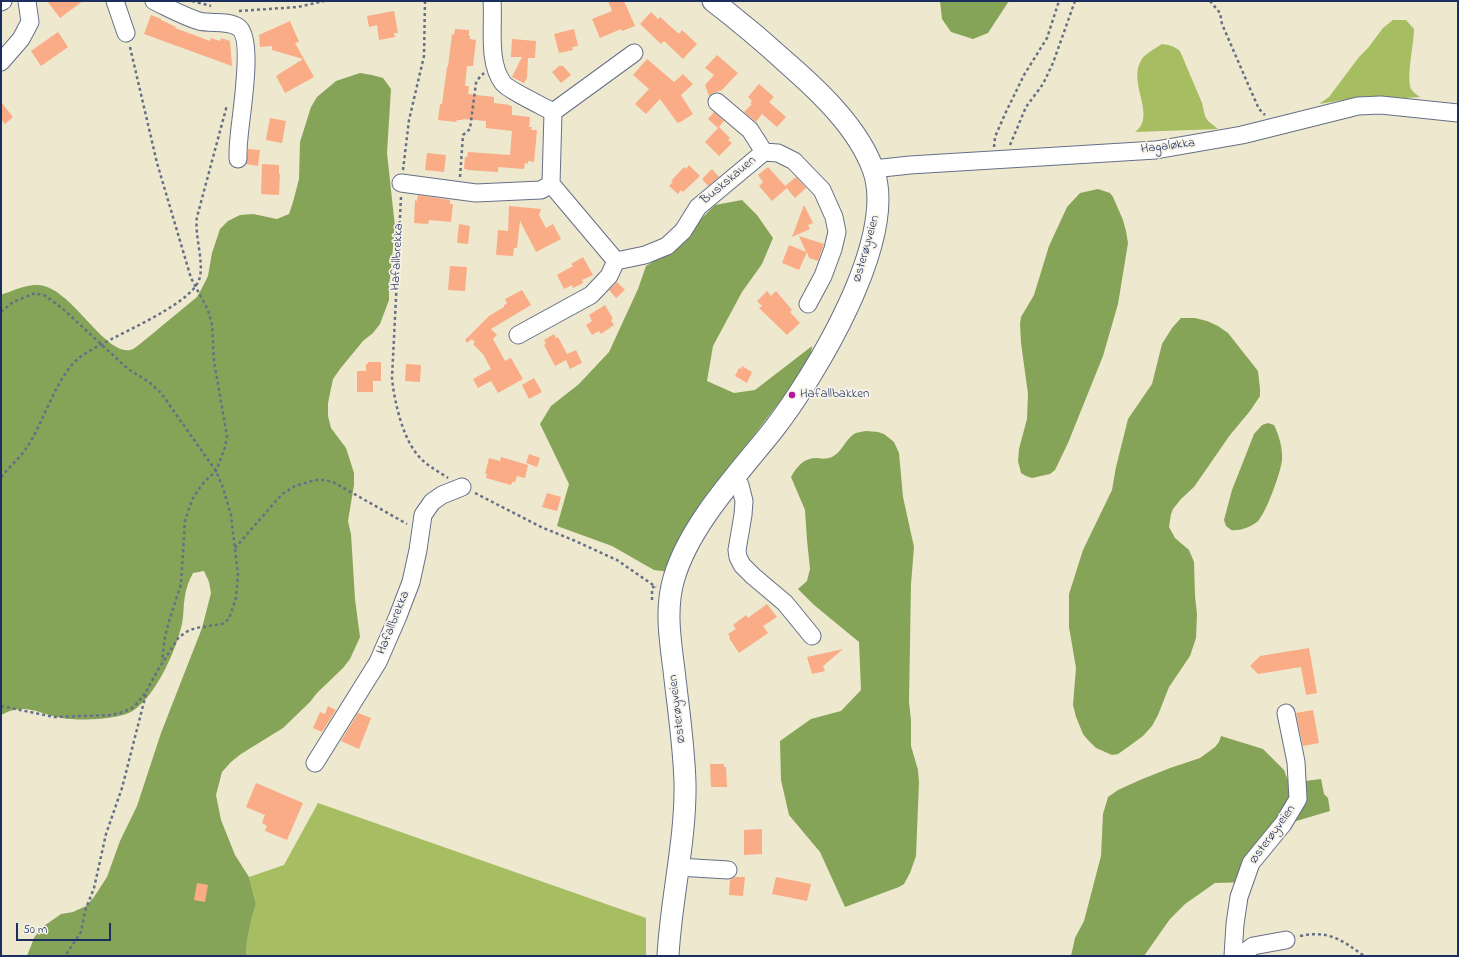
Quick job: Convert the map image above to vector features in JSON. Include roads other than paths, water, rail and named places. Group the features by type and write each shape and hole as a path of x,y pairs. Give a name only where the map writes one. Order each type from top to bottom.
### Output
{"main road":[{"name":"Østerøyveien","path":"668,956 683,822 685,782 683,748 669,631 659,594 700,523 779,422 808,382 825,352 847,308 864,266 874,232 878,207 877,185 873,169 856,137 824,98 772,49 714,1"}],"street":[{"path":"1,62 21,39 30,22 27,1"},
{"path":"115,1 126,33"},
{"path":"154,1 182,15 200,21 240,28 243,34 246,55 246,75 238,160"},
{"path":"492,1 493,50 496,69 503,84 553,112"},
{"path":"553,112 634,53"},
{"path":"717,102 750,130 764,152"},
{"name":"Hagaløkka","path":"873,169 999,159 1156,150 1242,135 1358,106 1381,105 1458,114"},
{"path":"518,335 591,295 609,276 616,261 551,184 553,112"},
{"name":"Buskskauen","path":"616,261 645,255 667,246 683,231 698,206 764,152 778,153 794,161 822,190 834,217 837,232 834,250 808,304"},
{"path":"401,182 476,192 541,190 551,184"},
{"path":"734,479 740,485 744,501 744,515 737,550 738,557 742,565 753,576 782,600 812,636"},
{"name":"Hafallbrekka","path":"315,763 378,662 398,616 411,582 423,514 432,502 442,495 462,487"},
{"name":"Østerøyveien","path":"1233,956 1235,924 1239,897 1251,863 1283,824 1298,799 1296,762 1286,713"},
{"path":"678,867 728,870"},
{"path":"1240,956 1252,946 1286,940"}],"place":[{"name":"Hafallbakken","path":"792,395"}]}
